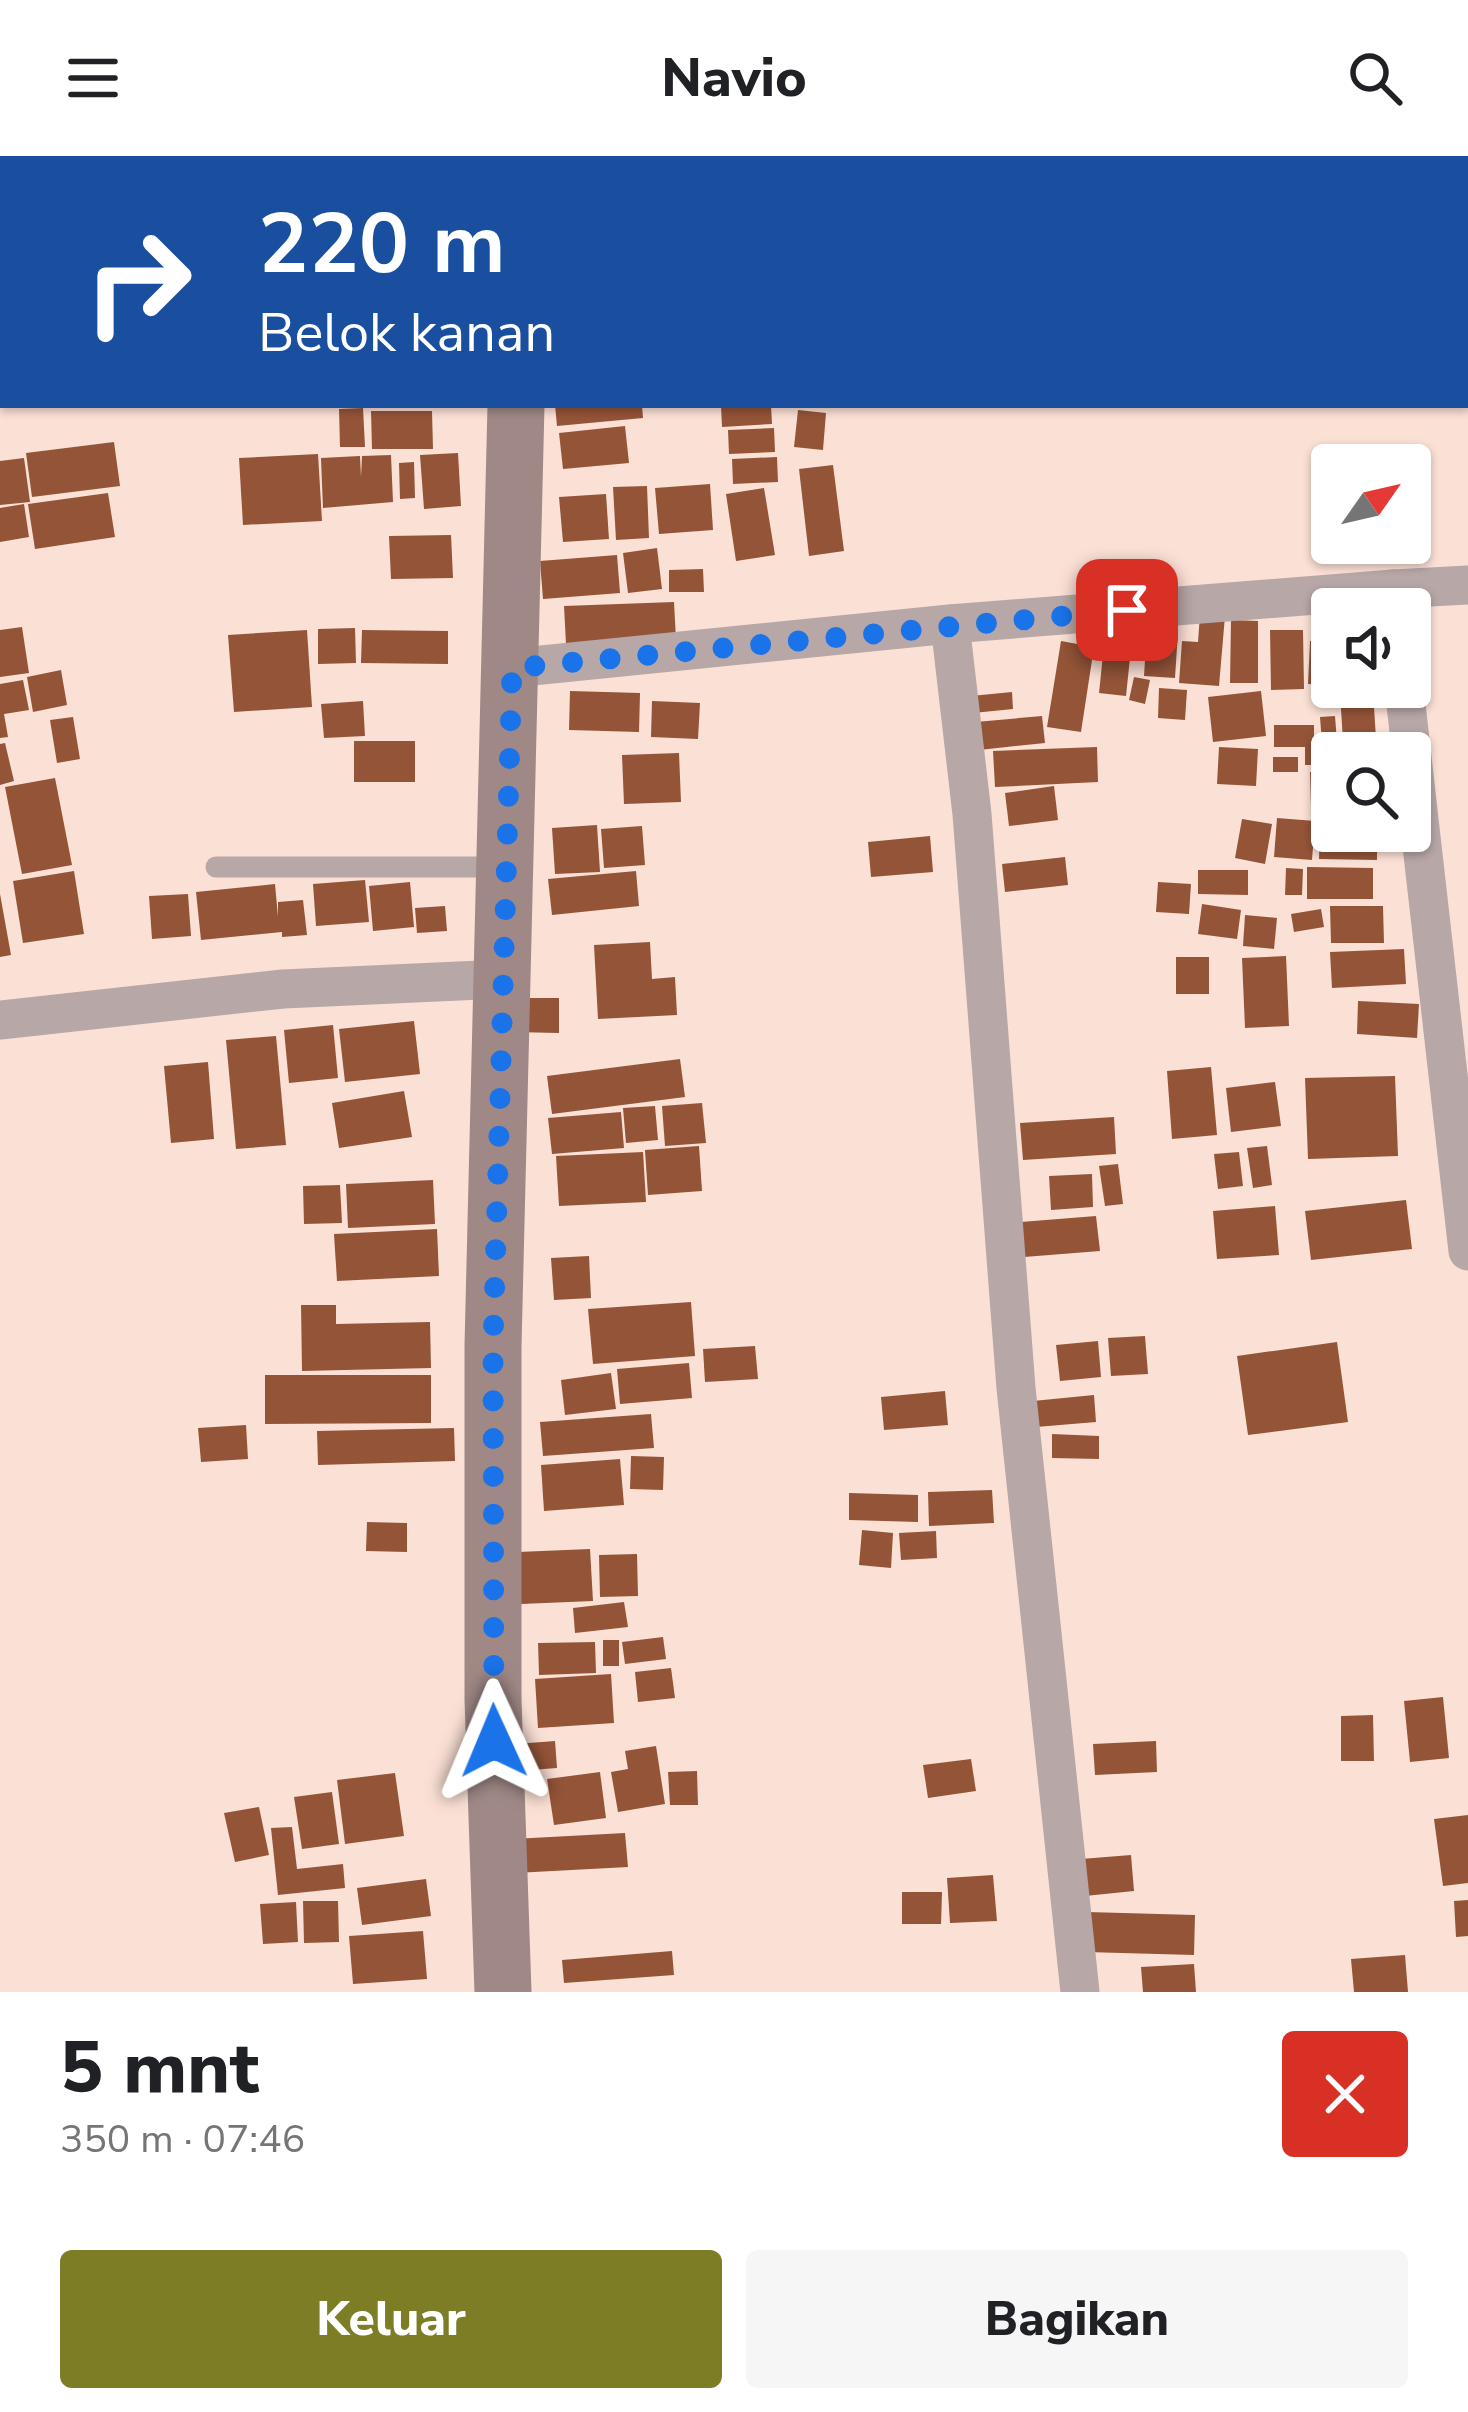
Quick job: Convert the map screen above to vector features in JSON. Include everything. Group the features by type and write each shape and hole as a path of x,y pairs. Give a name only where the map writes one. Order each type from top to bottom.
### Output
{"main road":[{"path":"502,1992 493,1700 493,1346 516,408"}],"street":[{"path":"1431,592 1468,585"},
{"path":"512,668 950,624 1311,604"},
{"path":"950,624 972,814 1016,1388 1080,1992"},
{"path":"1406,708 1468,1251"},
{"path":"0,1020 283,989 503,979"}],"lane":[{"path":"216,867 506,867"}],"building":[{"path":"363,408 365,447 340,447 339,409"},
{"path":"555,408 642,408 643,418 557,426"},
{"path":"721,408 771,408 772,424 722,427"},
{"path":"798,410 826,413 823,450 794,447"},
{"path":"371,411 432,411 433,449 372,449"},
{"path":"625,426 629,463 563,469 559,433"},
{"path":"774,428 775,452 729,454 728,430"},
{"path":"114,442 120,486 32,497 26,453"},
{"path":"458,453 461,506 424,509 420,455"},
{"path":"318,454 322,521 243,525 239,458"},
{"path":"391,455 393,502 323,508 321,458 360,456 361,477 362,456"},
{"path":"777,457 778,482 733,484 732,459"},
{"path":"24,458 30,502 0,505 0,461"},
{"path":"414,462 415,498 400,499 399,463"},
{"path":"833,465 844,551 809,556 799,469"},
{"path":"710,484 713,530 659,534 655,488"},
{"path":"647,486 649,538 616,540 613,487"},
{"path":"764,488 775,555 736,561 726,494"},
{"path":"108,493 115,537 35,549 28,504"},
{"path":"606,494 609,539 563,542 559,497"},
{"path":"24,504 29,537 0,542 0,508"},
{"path":"451,535 453,578 391,579 389,536"},
{"path":"657,548 662,589 628,593 623,553"},
{"path":"617,555 620,593 543,599 540,561"},
{"path":"703,569 704,592 669,592 669,570"},
{"path":"674,602 676,640 566,644 564,606"},
{"path":"1200,614 1225,616 1219,686 1179,683 1182,641 1198,642"},
{"path":"1231,620 1258,621 1258,683 1230,683"},
{"path":"22,627 29,673 0,677 0,630"},
{"path":"355,628 356,663 318,664 318,629"},
{"path":"1147,629 1178,632 1175,678 1144,676"},
{"path":"307,630 312,707 234,712 228,635"},
{"path":"362,630 448,631 448,664 361,663"},
{"path":"1270,630 1303,630 1304,689 1271,690"},
{"path":"1061,641 1094,647 1081,732 1047,727"},
{"path":"1104,645 1131,648 1126,696 1099,693"},
{"path":"61,670 67,705 33,712 27,677"},
{"path":"1134,677 1150,680 1145,704 1129,700"},
{"path":"23,680 29,710 4,714 8,737 0,738 0,684"},
{"path":"1159,688 1187,690 1185,720 1158,718"},
{"path":"570,691 640,693 639,732 569,730"},
{"path":"1261,691 1266,736 1213,742 1208,697"},
{"path":"1012,692 1013,709 973,713 971,696"},
{"path":"363,701 365,736 324,738 321,704"},
{"path":"652,701 700,703 698,739 651,737"},
{"path":"1341,708 1374,708 1376,732 1342,732"},
{"path":"1042,716 1045,743 979,750 976,722"},
{"path":"1335,716 1336,732 1321,732 1320,717"},
{"path":"73,717 80,759 57,763 50,720"},
{"path":"1274,725 1314,725 1311,765 1305,765 1305,747 1274,747"},
{"path":"354,741 415,741 415,782 354,782"},
{"path":"5,743 14,781 0,785 0,744"},
{"path":"1097,747 1098,782 995,787 993,751"},
{"path":"1219,747 1258,749 1256,786 1217,784"},
{"path":"679,753 681,802 624,804 622,755"},
{"path":"1273,757 1298,757 1298,772 1273,772"},
{"path":"55,778 72,865 22,874 5,787"},
{"path":"1054,786 1058,820 1009,826 1005,793"},
{"path":"1277,818 1311,821 1312,860 1274,857"},
{"path":"1242,819 1272,824 1265,864 1235,858"},
{"path":"597,825 600,872 555,874 552,828"},
{"path":"642,826 645,865 604,868 601,829"},
{"path":"930,836 933,872 871,877 868,842"},
{"path":"1319,852 1377,852 1377,860 1319,859"},
{"path":"1065,857 1068,885 1005,892 1002,864"},
{"path":"1307,867 1373,868 1373,899 1307,899"},
{"path":"1286,868 1303,869 1302,895 1285,895"},
{"path":"1198,870 1248,870 1248,895 1198,894"},
{"path":"74,871 84,934 23,943 13,881"},
{"path":"636,871 639,906 552,915 548,879"},
{"path":"365,880 369,922 316,926 313,884"},
{"path":"410,882 414,927 373,931 369,886"},
{"path":"1158,882 1191,884 1189,914 1156,912"},
{"path":"275,884 278,917 278,902 303,900 307,935 282,937 282,932 201,940 196,892"},
{"path":"0,894 11,955 0,957"},
{"path":"188,894 191,936 152,939 149,896"},
{"path":"1202,904 1241,910 1237,939 1198,934"},
{"path":"445,906 447,931 417,933 415,908"},
{"path":"1330,906 1383,906 1384,943 1331,943"},
{"path":"1321,909 1324,927 1294,932 1291,914"},
{"path":"1245,915 1277,918 1274,949 1243,946"},
{"path":"650,942 652,979 675,977 677,1015 598,1019 594,945"},
{"path":"1404,949 1406,984 1332,988 1330,952"},
{"path":"1286,956 1289,1026 1245,1028 1242,958"},
{"path":"1176,957 1209,957 1209,994 1176,994"},
{"path":"513,998 559,998 559,1033 513,1032"},
{"path":"1358,1001 1419,1004 1417,1038 1357,1034"},
{"path":"414,1021 420,1074 345,1082 339,1029"},
{"path":"333,1025 338,1078 289,1083 284,1030"},
{"path":"276,1036 286,1145 236,1149 226,1040"},
{"path":"680,1059 685,1097 552,1114 547,1076"},
{"path":"208,1062 214,1139 171,1143 164,1066"},
{"path":"1211,1067 1217,1135 1172,1139 1167,1071"},
{"path":"1395,1076 1398,1156 1308,1159 1305,1078"},
{"path":"1275,1082 1281,1126 1231,1132 1226,1088"},
{"path":"404,1091 412,1137 339,1148 332,1103"},
{"path":"702,1103 706,1143 665,1146 662,1106"},
{"path":"655,1106 658,1140 626,1143 623,1108"},
{"path":"621,1112 624,1148 552,1154 548,1118"},
{"path":"1114,1117 1116,1154 1023,1160 1020,1123"},
{"path":"699,1146 702,1191 648,1195 645,1150"},
{"path":"1267,1146 1272,1185 1253,1188 1247,1148"},
{"path":"643,1152 646,1202 559,1206 556,1156"},
{"path":"1239,1152 1243,1186 1218,1189 1214,1154"},
{"path":"1118,1164 1123,1204 1105,1206 1099,1166"},
{"path":"1092,1174 1093,1207 1051,1210 1049,1176"},
{"path":"433,1180 435,1224 348,1228 346,1184"},
{"path":"340,1185 342,1223 304,1224 303,1186"},
{"path":"1406,1200 1412,1249 1311,1260 1305,1211"},
{"path":"1275,1206 1279,1255 1217,1259 1213,1211"},
{"path":"1096,1216 1100,1251 1024,1257 1021,1222"},
{"path":"437,1229 439,1276 337,1281 334,1234"},
{"path":"589,1256 591,1298 554,1300 551,1258"},
{"path":"691,1302 695,1356 593,1364 588,1309"},
{"path":"301,1305 336,1305 336,1324 430,1322 431,1368 302,1371"},
{"path":"1145,1336 1148,1374 1111,1376 1108,1338"},
{"path":"1098,1341 1101,1377 1060,1381 1056,1345"},
{"path":"1337,1342 1348,1422 1248,1435 1237,1356"},
{"path":"755,1346 758,1379 705,1382 703,1349"},
{"path":"689,1363 692,1398 620,1404 617,1369"},
{"path":"611,1373 616,1409 565,1415 561,1380"},
{"path":"265,1375 431,1375 431,1423 265,1424"},
{"path":"945,1391 948,1425 884,1430 881,1397"},
{"path":"1094,1395 1096,1422 1036,1427 1033,1401"},
{"path":"651,1414 654,1448 543,1456 540,1422"},
{"path":"246,1425 248,1459 201,1462 198,1428"},
{"path":"454,1428 455,1461 318,1465 317,1431"},
{"path":"1052,1434 1099,1436 1099,1459 1052,1458"},
{"path":"631,1456 664,1457 663,1490 630,1489"},
{"path":"620,1459 624,1505 544,1511 541,1465"},
{"path":"992,1490 994,1523 929,1526 928,1492"},
{"path":"849,1493 918,1495 918,1522 849,1520"},
{"path":"367,1522 407,1523 407,1552 366,1551"},
{"path":"862,1530 893,1533 891,1568 859,1565"},
{"path":"936,1531 937,1558 901,1560 899,1533"},
{"path":"590,1549 593,1601 521,1604 518,1552"},
{"path":"637,1554 638,1596 600,1597 599,1555"},
{"path":"624,1602 628,1627 575,1633 573,1608"},
{"path":"663,1637 666,1659 625,1664 622,1642"},
{"path":"603,1640 619,1640 619,1666 603,1666"},
{"path":"595,1642 596,1673 539,1675 538,1643"},
{"path":"671,1668 675,1698 638,1702 635,1672"},
{"path":"611,1674 614,1723 538,1728 535,1679"},
{"path":"1443,1697 1449,1758 1410,1762 1404,1701"},
{"path":"1373,1715 1374,1761 1341,1761 1341,1716"},
{"path":"555,1741 557,1768 518,1771 516,1744"},
{"path":"1156,1741 1157,1772 1095,1775 1093,1744"},
{"path":"656,1746 665,1804 618,1812 611,1772 628,1769 625,1751"},
{"path":"971,1759 976,1791 928,1798 923,1765"},
{"path":"697,1771 698,1805 670,1805 668,1772"},
{"path":"600,1772 606,1818 554,1825 547,1779"},
{"path":"395,1773 404,1836 345,1844 337,1780"},
{"path":"332,1792 339,1844 302,1849 294,1797"},
{"path":"259,1807 269,1855 235,1862 224,1813"},
{"path":"1468,1815 1468,1883 1443,1886 1434,1819"},
{"path":"292,1827 297,1869 343,1864 345,1888 278,1895 271,1828"},
{"path":"625,1833 628,1867 515,1873 513,1839"},
{"path":"1131,1855 1134,1891 1085,1896 1081,1859"},
{"path":"993,1875 997,1921 950,1923 947,1878"},
{"path":"426,1879 431,1916 362,1925 357,1888"},
{"path":"902,1892 942,1892 941,1924 902,1924"},
{"path":"1468,1900 1468,1936 1456,1937 1454,1901"},
{"path":"303,1901 338,1901 339,1942 304,1943"},
{"path":"296,1902 298,1942 263,1944 260,1904"},
{"path":"1087,1912 1195,1915 1194,1955 1086,1952"},
{"path":"423,1931 427,1979 353,1984 349,1936"},
{"path":"672,1951 674,1975 564,1983 562,1960"},
{"path":"1405,1955 1408,1992 1354,1992 1351,1959"},
{"path":"1194,1964 1196,1992 1143,1992 1141,1967"}],"route":[{"path":"494,1741 493,1346 512,668 1127,610"}]}
